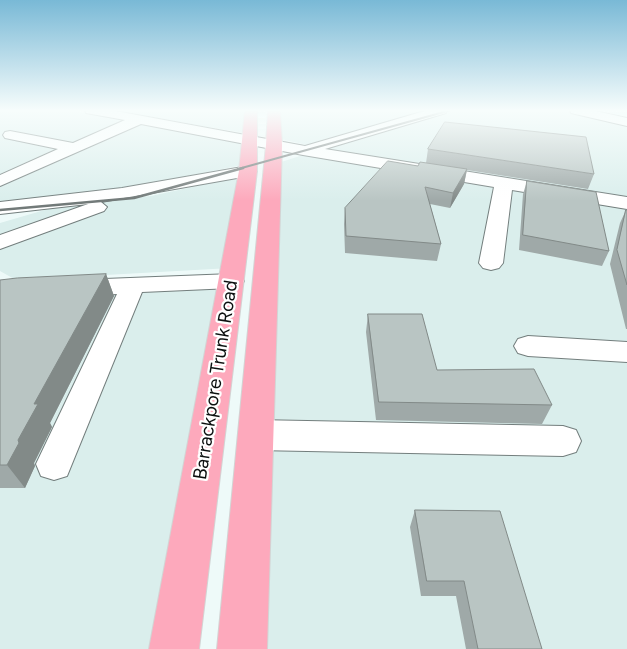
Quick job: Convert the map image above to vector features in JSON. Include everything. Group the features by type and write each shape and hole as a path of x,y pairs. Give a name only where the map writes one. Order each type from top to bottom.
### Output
{"main road":[{"name":"Barrackpore Trunk Road","path":"273,140 276,145"},
{"name":"Barrackpore Trunk Road","path":"242,649 276,140"},
{"name":"Barrackpore Trunk Road","path":"174,649 248,171 276,145"}],"street":[{"path":"36,140 75,148"},
{"path":"0,181 92,140"},
{"path":"251,140 504,182 626,206"},
{"path":"276,145 298,140"},
{"path":"0,208 122,194 248,171"},
{"path":"491,263 504,182"},
{"path":"0,242 109,202 122,194"},
{"path":"0,294 28,290 232,282"},
{"path":"54,464 133,285"},
{"path":"528,346 627,352"},
{"path":"256,435 563,441"}],"shaded area":[{"path":"0,140 251,141 247,164 115,191 0,205"},
{"path":"287,140 627,140 627,197 325,149"},
{"path":"309,153 627,208 627,649 218,649 269,166"},
{"path":"243,176 231,268 16,280 0,271 0,223 55,207 151,196"},
{"path":"222,281 157,649 0,649 0,282"}],"building":[{"path":"433,140 587,140 594,174 428,149"},
{"path":"388,161 418,166 420,162 467,169 453,193 425,187 441,244 346,236 345,208"},
{"path":"527,181 596,192 609,251 523,235"},
{"path":"627,210 627,285 617,250"},
{"path":"106,274 34,404 38,404 18,440 19,443 7,465 0,465 0,280"},
{"path":"368,314 422,314 437,370 534,369 552,405 379,402"},
{"path":"415,510 500,511 542,649 478,649 464,581 427,581"}],"railway":[{"path":"238,169 342,140"},
{"path":"0,210 134,198 243,168"}]}
